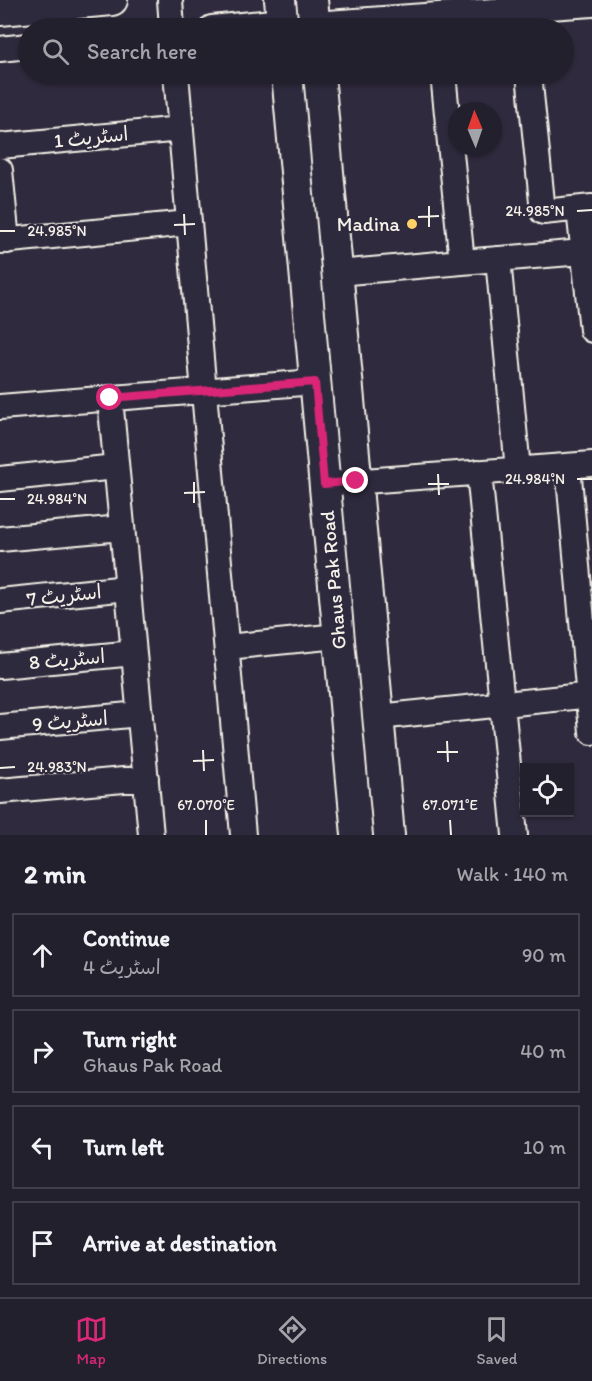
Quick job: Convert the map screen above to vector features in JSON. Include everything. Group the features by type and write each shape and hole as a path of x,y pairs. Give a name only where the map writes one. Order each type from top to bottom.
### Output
{"main road":[{"path":"0,10 112,0"},
{"name":"Ghaus Pak Road","path":"288,84 357,835"},
{"path":"320,84 389,835"}],"street":[{"path":"170,0 171,18"},
{"path":"314,17 523,12 592,4"},
{"path":"0,49 18,47"},
{"path":"177,84 243,835"},
{"path":"444,84 462,262"},
{"path":"530,84 543,212 585,208 583,252 592,330"},
{"name":"اسٹریٹ 1","path":"0,146 181,129"},
{"path":"0,170 3,241 189,224"},
{"path":"337,273 583,252"},
{"path":"498,259 518,470"},
{"path":"0,407 315,382"},
{"path":"110,398 151,835"},
{"path":"324,484 592,464"},
{"path":"568,466 592,732"},
{"path":"0,479 116,467"},
{"path":"479,472 515,835"},
{"path":"0,539 122,528"},
{"name":"اسٹریٹ 7","path":"0,601 128,588"},
{"path":"227,647 338,636"},
{"name":"اسٹریٹ 8","path":"0,666 134,653"},
{"path":"378,717 590,696"},
{"name":"اسٹریٹ 9","path":"0,727 140,714"},
{"path":"0,791 146,778"}],"place":[{"name":"Madina","path":"412,224"}],"route":[{"path":"110,398 315,382 324,484 356,481"}]}
